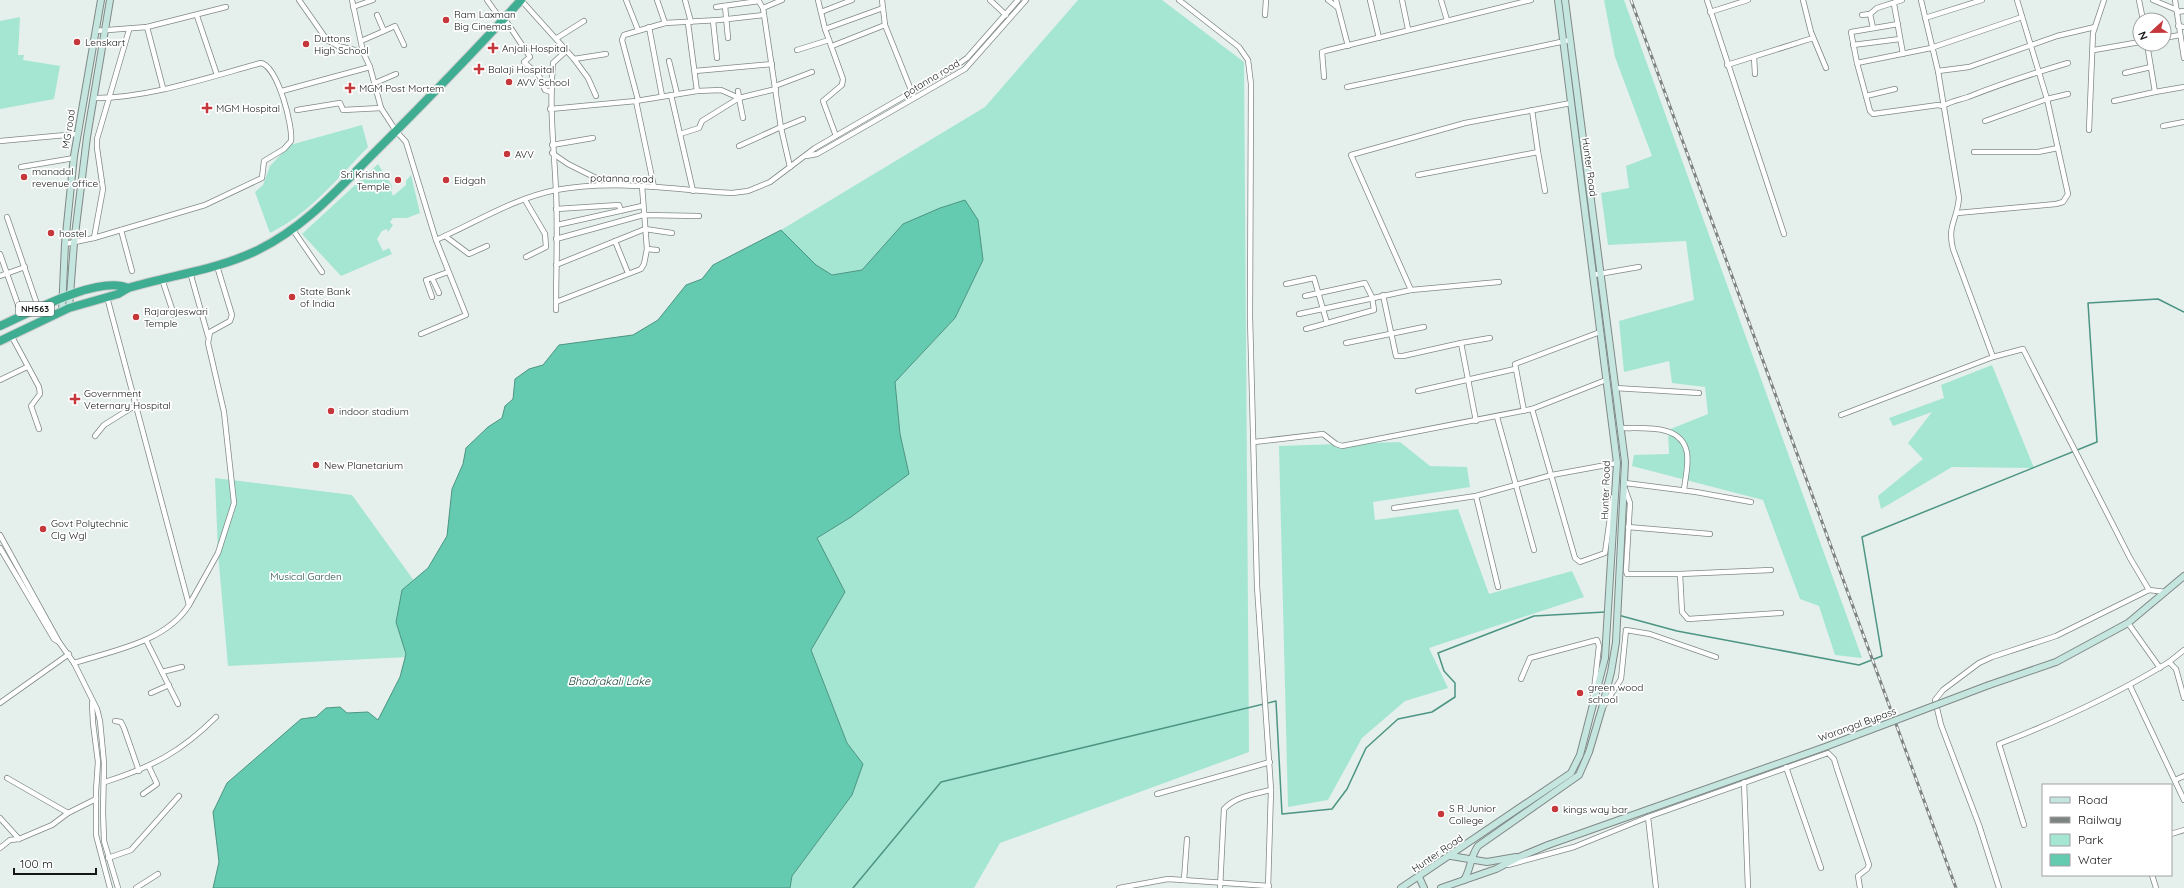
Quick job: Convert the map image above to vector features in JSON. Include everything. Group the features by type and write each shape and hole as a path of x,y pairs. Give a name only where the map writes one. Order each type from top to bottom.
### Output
{"highway":[{"name":"NH563","path":"0,341 65,310 107,297 128,288 217,266 259,249 293,230 318,209 396,131 503,20 520,0"},
{"name":"NH563","path":"0,326 38,307 66,296 110,284 121,284 128,288"}],"street":[{"name":"MG road","path":"66,296 65,244 74,158 101,0"},
{"name":"MG road","path":"65,310 93,98 110,0"},
{"path":"299,0 327,40 338,46 363,52"},
{"path":"352,0 363,52 370,67 381,108 396,131 406,142 436,240 466,316 421,334"},
{"path":"353,7 373,0"},
{"path":"488,0 530,57 524,62 534,71 537,71 545,90 551,92"},
{"path":"520,0 557,38 574,59 588,78 596,96"},
{"path":"626,0 638,30"},
{"path":"657,0 665,23"},
{"path":"685,0 690,22 697,91"},
{"path":"716,7 759,0 763,8 781,128 790,166"},
{"path":"763,8 782,0"},
{"path":"818,0 829,40 843,79 842,85 823,101 836,136"},
{"path":"821,12 852,0"},
{"path":"882,0 885,25 915,98"},
{"path":"990,0 1006,15"},
{"name":"potanna road","path":"436,240 525,200 556,190 600,185 642,186 732,193 748,191 770,182 804,156 967,58 1018,0"},
{"name":"potanna road","path":"804,156 817,154 965,69 1026,0"},
{"path":"1119,888 1168,879 1220,886 1268,887 1271,790 1257,586 1250,317 1250,72 1248,60 1239,47 1179,0"},
{"path":"1265,15 1266,0"},
{"path":"1328,0 1337,7"},
{"path":"1336,0 1348,46"},
{"path":"1370,0 1378,38"},
{"path":"1402,0 1408,29"},
{"path":"1441,0 1447,20"},
{"path":"1324,77 1322,52 1520,1 1531,0"},
{"name":"Hunter Road","path":"1401,888 1420,877 1571,774 1580,755 1594,707 1607,641 1617,464 1558,0"},
{"name":"Hunter Road","path":"1464,880 1468,874 1471,861 1478,846 1579,775 1589,752 1601,710 1611,672 1616,642 1619,568 1625,486 1621,428 1565,0"},
{"path":"1707,0 1727,65 1784,234"},
{"path":"1710,12 1748,0"},
{"path":"1803,0 1813,38 1826,68"},
{"path":"1862,16 1870,14 1877,8 1894,4 1902,0"},
{"path":"1921,0 1931,48 1938,71 1959,198 1957,213 1951,225 1950,234 1953,249 1993,357"},
{"path":"1925,18 1982,0"},
{"path":"1957,213 2063,202 2068,194 2047,98 2017,0"},
{"path":"2089,130 2095,27 2104,0"},
{"path":"2139,0 2141,12"},
{"path":"2154,0 2177,11 2184,11"},
{"path":"2175,0 2184,58"},
{"path":"1894,4 1904,54"},
{"path":"725,6 728,38"},
{"path":"95,31 147,28 197,16 226,7"},
{"path":"826,29 883,8"},
{"path":"1870,14 1873,28"},
{"path":"654,187 637,100 622,38 638,30 665,23 764,15"},
{"path":"197,16 217,75"},
{"path":"377,16 384,31"},
{"path":"1856,63 1931,48 2022,18"},
{"path":"714,20 717,58"},
{"path":"557,38 584,21"},
{"path":"1898,24 1851,32 1856,63 1870,111 1873,114 1938,105 1943,106 1953,100 1966,98 2002,83 2068,63"},
{"path":"832,46 885,25"},
{"path":"361,41 395,26 404,45"},
{"path":"2178,26 2184,26"},
{"path":"649,27 662,96"},
{"path":"1938,71 1969,67 2057,36 2095,27"},
{"path":"147,28 163,88"},
{"path":"94,238 103,189 97,144 129,30"},
{"path":"2172,36 2180,35"},
{"path":"1727,65 1813,38"},
{"path":"1853,45 1900,39"},
{"path":"797,50 829,40"},
{"path":"1347,87 1570,40"},
{"path":"2094,50 2132,43"},
{"path":"556,310 556,190 552,153 550,109 553,63 566,51"},
{"path":"2148,52 2155,92"},
{"path":"574,59 606,54"},
{"path":"1754,57 1755,74"},
{"path":"669,61 677,94"},
{"path":"65,244 74,244 205,204 262,178 264,161 284,149 291,142 282,91 269,68 265,64 261,63 163,88 109,98 93,98"},
{"path":"695,72 772,64"},
{"path":"282,91 370,67"},
{"path":"2125,73 2151,67"},
{"path":"680,134 699,128 702,121 739,98 775,88 812,72"},
{"path":"375,83 396,74"},
{"path":"2114,102 2184,87"},
{"path":"1866,96 1896,88"},
{"path":"550,109 637,100 697,91 722,90 739,98"},
{"path":"738,91 743,118"},
{"path":"1985,121 2047,98 2068,94"},
{"path":"671,95 693,191"},
{"path":"298,110 340,103 343,110 381,108"},
{"path":"1411,290 1351,155 1465,123 1571,103"},
{"path":"1532,110 1545,191"},
{"path":"738,146 803,119"},
{"path":"2163,126 2184,122"},
{"path":"0,141 77,134"},
{"path":"552,145 593,138"},
{"path":"1974,152 2038,152 2058,148"},
{"path":"1418,175 1538,152"},
{"path":"552,153 568,164 598,179 600,185"},
{"path":"21,167 74,158"},
{"path":"556,302 641,269 644,264 647,249 642,206 642,186"},
{"path":"525,200 545,234 546,248 526,257"},
{"path":"556,209 619,205 621,211"},
{"path":"556,225 642,206"},
{"path":"556,239 643,215 699,216"},
{"path":"7,217 38,307"},
{"path":"556,265 645,229 672,233"},
{"path":"121,230 132,272"},
{"path":"293,230 322,272"},
{"path":"445,236 469,254 487,246"},
{"path":"615,241 628,273"},
{"path":"647,249 657,250"},
{"path":"0,254 22,316"},
{"path":"208,336 213,329 230,321 232,316 217,266"},
{"path":"0,276 25,267"},
{"path":"1593,275 1639,267"},
{"path":"74,663 146,640 160,632 184,614 218,553 234,503 224,412 208,336 190,272"},
{"path":"432,296 426,280 448,272"},
{"path":"432,278 439,293"},
{"path":"1286,284 1314,278 1320,293 1327,323"},
{"path":"162,279 174,316"},
{"path":"1299,314 1372,297 1411,290 1499,282"},
{"path":"1304,296 1359,283 1365,283 1372,297 1373,311 1306,328"},
{"path":"1383,295 1394,352 1398,356 1461,342 1490,338"},
{"path":"107,297 189,606"},
{"path":"1346,343 1424,327"},
{"path":"1524,411 1515,364 1600,332"},
{"path":"11,335 40,391 31,406 39,429"},
{"path":"1461,342 1476,421"},
{"path":"1841,415 1993,357 2020,349 2025,350 2130,558 2149,590"},
{"path":"0,380 28,367"},
{"path":"1418,391 1516,369"},
{"path":"1254,442 1324,434 1336,444 1342,446 1400,433 1476,421 1524,411 1606,380"},
{"path":"1615,388 1699,393"},
{"path":"95,436 104,425 136,405"},
{"path":"1532,409 1575,558 1580,562 1605,553 1610,507 1616,490"},
{"path":"1497,417 1534,550"},
{"path":"1621,428 1664,430 1678,436 1687,452 1684,490"},
{"path":"1394,508 1476,496 1552,475 1617,464"},
{"path":"1751,502 1684,490 1625,486 1630,503 1626,571 1627,574 1680,574 1771,570"},
{"path":"1476,496 1498,587"},
{"path":"1628,527 1710,534"},
{"path":"0,536 59,642 69,654 81,675 100,721 105,782 104,835 108,858 118,888"},
{"path":"0,548 54,639 59,642"},
{"path":"1680,574 1682,612 1688,619 1782,613"},
{"name":"Warangal Bypass","path":"1441,888 1505,866 1519,857 1548,845 1824,747 1989,685 2056,662 2128,624 2184,576"},
{"path":"1999,888 1979,825 1941,725 1935,700 1943,690 1979,663 2004,652 2056,636 2149,590 2166,592"},
{"path":"2128,624 2160,668"},
{"path":"1601,710 1621,679 1626,630 1650,634 1716,657"},
{"path":"146,640 178,704"},
{"path":"1521,679 1530,658 1597,640 1600,646 1592,690 1594,707"},
{"path":"2024,825 1999,744 2054,723 2130,686 2170,662 2184,650"},
{"path":"0,703 69,654"},
{"path":"2170,662 2176,669 2184,698"},
{"path":"162,672 182,667"},
{"path":"151,693 169,685"},
{"path":"2130,686 2184,800"},
{"path":"91,699 98,762 96,799 97,843 110,888"},
{"path":"105,782 149,767 190,742 216,716"},
{"path":"115,720 121,722 124,728 139,771"},
{"path":"1505,866 1574,847 1648,817 1825,754 1831,755 1834,759 1869,865 1867,869 1858,876 1860,888"},
{"path":"1157,794 1270,762"},
{"path":"143,794 156,784 149,767"},
{"path":"1786,767 1821,868"},
{"path":"2175,780 2184,776"},
{"path":"7,778 68,813"},
{"path":"1744,782 1748,888"},
{"path":"1220,886 1224,809 1228,805 1243,797 1271,790"},
{"path":"108,858 131,850 179,796"},
{"path":"0,848 10,840 20,839 52,825 68,813 96,799"},
{"path":"1648,817 1656,888"},
{"path":"0,818 20,839"},
{"path":"2172,834 2184,830"},
{"path":"1184,880 1187,839"},
{"name":"Warangal Bypass","path":"1451,856 1471,861 1487,862 1519,857"},
{"path":"136,888 158,874"},
{"path":"2152,876 2156,888"},
{"path":"1420,877 1424,888"}],"green space":[{"path":"1078,0 1162,0 1244,62 1249,752 1000,843 974,888 790,888 792,876 852,795 863,764 847,743 811,650 845,592 817,538 851,517 909,474 900,434 895,382 955,318 903,224 862,270 832,275 816,265 781,230 985,107"},
{"path":"1604,0 1624,0 1862,658 1835,655 1819,606 1800,599 1763,500 1632,466 1634,455 1669,454 1668,430 1708,414 1705,387 1672,383 1669,361 1624,372 1619,321 1694,300 1686,241 1608,245 1601,193 1629,188 1626,166 1652,156 1615,57"},
{"path":"20,17 18,55 24,55 23,60 60,66 54,99 0,109 0,21"},
{"path":"362,125 368,147 334,183 298,216 270,233 255,192 263,185 270,166 290,145"},
{"path":"378,164 392,186 391,191 393,196 406,185 406,181 411,175 420,213 407,218 393,218 390,222 393,225 388,232 387,229 382,231 377,239 383,251 389,248 392,254 341,276 302,234"},
{"path":"1992,365 2034,468 1952,467 1881,509 1878,496 1923,459 1908,443 1932,412 1893,426 1889,418 1944,398 1941,385"},
{"path":"1400,442 1430,466 1467,467 1470,487 1373,502 1375,520 1458,509 1489,594 1572,571 1584,597 1429,648 1448,688 1405,701 1362,738 1328,800 1288,807 1279,446"},
{"name":"Musical Garden","path":"215,478 352,495 467,654 228,666 218,553"}],"water":[{"name":"Bhadrakali Lake","path":"965,200 978,220 983,260 955,318 895,382 900,434 909,474 851,517 817,538 845,592 811,650 847,743 863,764 852,795 792,876 790,888 213,888 219,862 213,812 227,783 301,719 316,717 326,708 340,707 347,713 368,712 378,720 400,677 406,654 396,622 402,590 428,568 447,536 452,489 463,464 466,448 488,427 502,418 505,406 513,399 515,379 529,369 543,365 559,345 633,335 658,320 686,285 702,279 713,265 781,230 816,265 832,275 862,270 903,224 940,208"}],"waterway":[{"path":"1618,615 1677,631 1859,665 1882,656 1862,537 2097,442 2088,303 2158,299 2184,312"},
{"path":"853,888 941,782 1276,701 1282,814 1332,809 1347,789 1366,748 1398,719 1432,712 1455,697 1455,683 1444,671 1438,653 1534,616 1605,612"}],"railway":[{"path":"1631,0 1956,888"}],"place":[{"name":"Ram Laxman Big Cinemas","path":"446,20"},
{"name":"Lenskart","path":"77,42"},
{"name":"Duttons High School","path":"306,44"},
{"name":"Anjali Hospital","path":"493,48"},
{"name":"Balaji Hospital","path":"479,69"},
{"name":"AVV School","path":"509,82"},
{"name":"MGM Post Mortem","path":"350,88"},
{"name":"MGM Hospital","path":"207,108"},
{"name":"AVV","path":"507,154"},
{"name":"manadal revenue office","path":"24,177"},
{"name":"Sri Krishna Temple","path":"398,180"},
{"name":"Eidgah","path":"446,180"},
{"name":"hostel","path":"51,233"},
{"name":"State Bank of India","path":"292,297"},
{"name":"Rajarajeswari Temple","path":"136,317"},
{"name":"Government Veternary Hospital","path":"75,399"},
{"name":"indoor stadium","path":"331,411"},
{"name":"New Planetarium","path":"316,465"},
{"name":"Govt Polytechnic Clg Wgl","path":"43,529"},
{"name":"green wood school","path":"1580,693"},
{"name":"kings way bar","path":"1555,809"},
{"name":"S R Junior College","path":"1441,814"}]}
